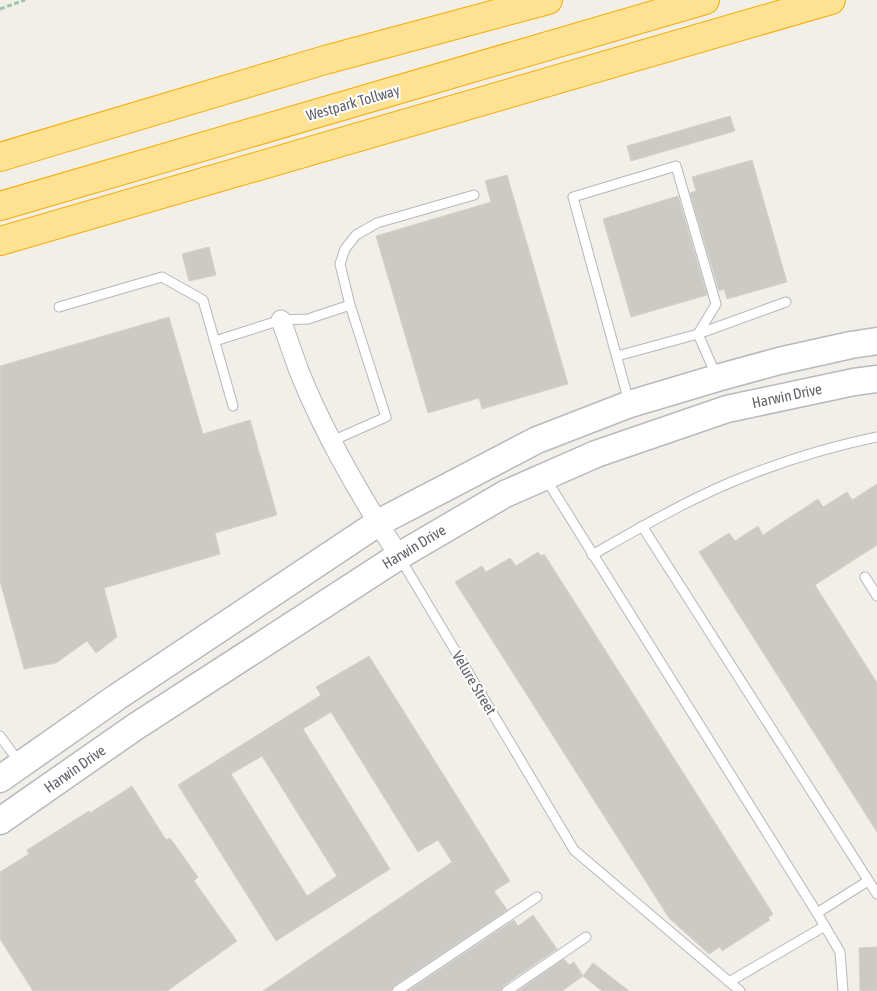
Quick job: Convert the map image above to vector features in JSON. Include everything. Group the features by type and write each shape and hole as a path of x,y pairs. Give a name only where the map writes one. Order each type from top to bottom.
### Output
{"highway":[{"path":"325,60 496,0"},
{"path":"0,157 325,60 548,0"},
{"name":"Westpark Tollway","path":"0,206 705,0"},
{"path":"0,241 831,0"}],"main road":[{"path":"0,779 117,697 378,523 537,440 630,404 717,378 788,359 877,341"},
{"path":"717,378 728,409"},
{"name":"Harwin Drive","path":"0,821 135,727 399,556 505,494 596,454 728,409 844,384 877,379"},
{"path":"117,697 135,727"}],"street":[{"name":"Velure Street","path":"281,320 299,371 332,441 359,493 399,556"}],"lane":[{"path":"630,404 572,197 676,166 716,304 698,334"},
{"path":"332,441 386,418 350,306 340,264 345,249 356,235 377,223 474,195"},
{"path":"59,307 162,277 203,300 232,406"},
{"path":"617,356 698,334 786,302"},
{"path":"215,341 281,320 308,318 350,306"},
{"path":"698,334 717,378"},
{"path":"592,555 695,498 748,475 798,458 877,437"},
{"path":"544,477 825,926 840,952 843,991"},
{"path":"642,526 877,894"},
{"name":"Velure Street","path":"399,556 574,850 740,991"},
{"path":"865,577 877,596"},
{"path":"0,736 21,764"},
{"path":"816,913 868,880"},
{"path":"397,991 537,897"},
{"path":"729,982 825,926"},
{"path":"507,991 586,937"}],"path":[{"path":"0,9 25,0"}],"building":[{"path":"730,116 735,131 631,161 627,146"},
{"path":"752,160 787,282 727,299 724,289 719,291 690,193 696,191 692,177"},
{"path":"507,175 568,384 482,409 479,398 428,413 376,236 491,202 485,181"},
{"path":"678,196 707,295 631,317 603,219"},
{"path":"209,247 216,275 189,281 182,254"},
{"path":"169,317 203,434 250,420 277,515 215,533 220,554 104,588 117,637 96,653 87,641 56,663 24,669 0,581 0,366"},
{"path":"877,484 877,545 815,585 877,683 877,832 699,552 729,533 735,541 758,526 763,535 818,499 823,507 847,492 852,500"},
{"path":"538,552 541,556 544,554 773,914 768,918 770,920 722,951 720,947 709,954 669,918 455,582 482,566 486,572 510,558 516,566"},
{"path":"369,656 510,881 494,891 507,910 394,986 391,991 263,991 452,862 438,840 418,852 331,712 303,729 390,869 276,941 178,785 321,695 316,687","holes":["262,756 337,876 307,896 231,774"]},
{"path":"132,786 166,840 170,838 198,877 194,881 237,941 167,991 33,991 0,939 0,872 29,854 27,850"},
{"path":"533,915 557,949 503,986 501,991 408,991 514,920 518,926"},
{"path":"877,947 877,991 860,991 859,948"},
{"path":"564,959 569,965 574,962 583,976 562,991 518,991"},
{"path":"593,963 629,991 602,991 583,976"}]}
